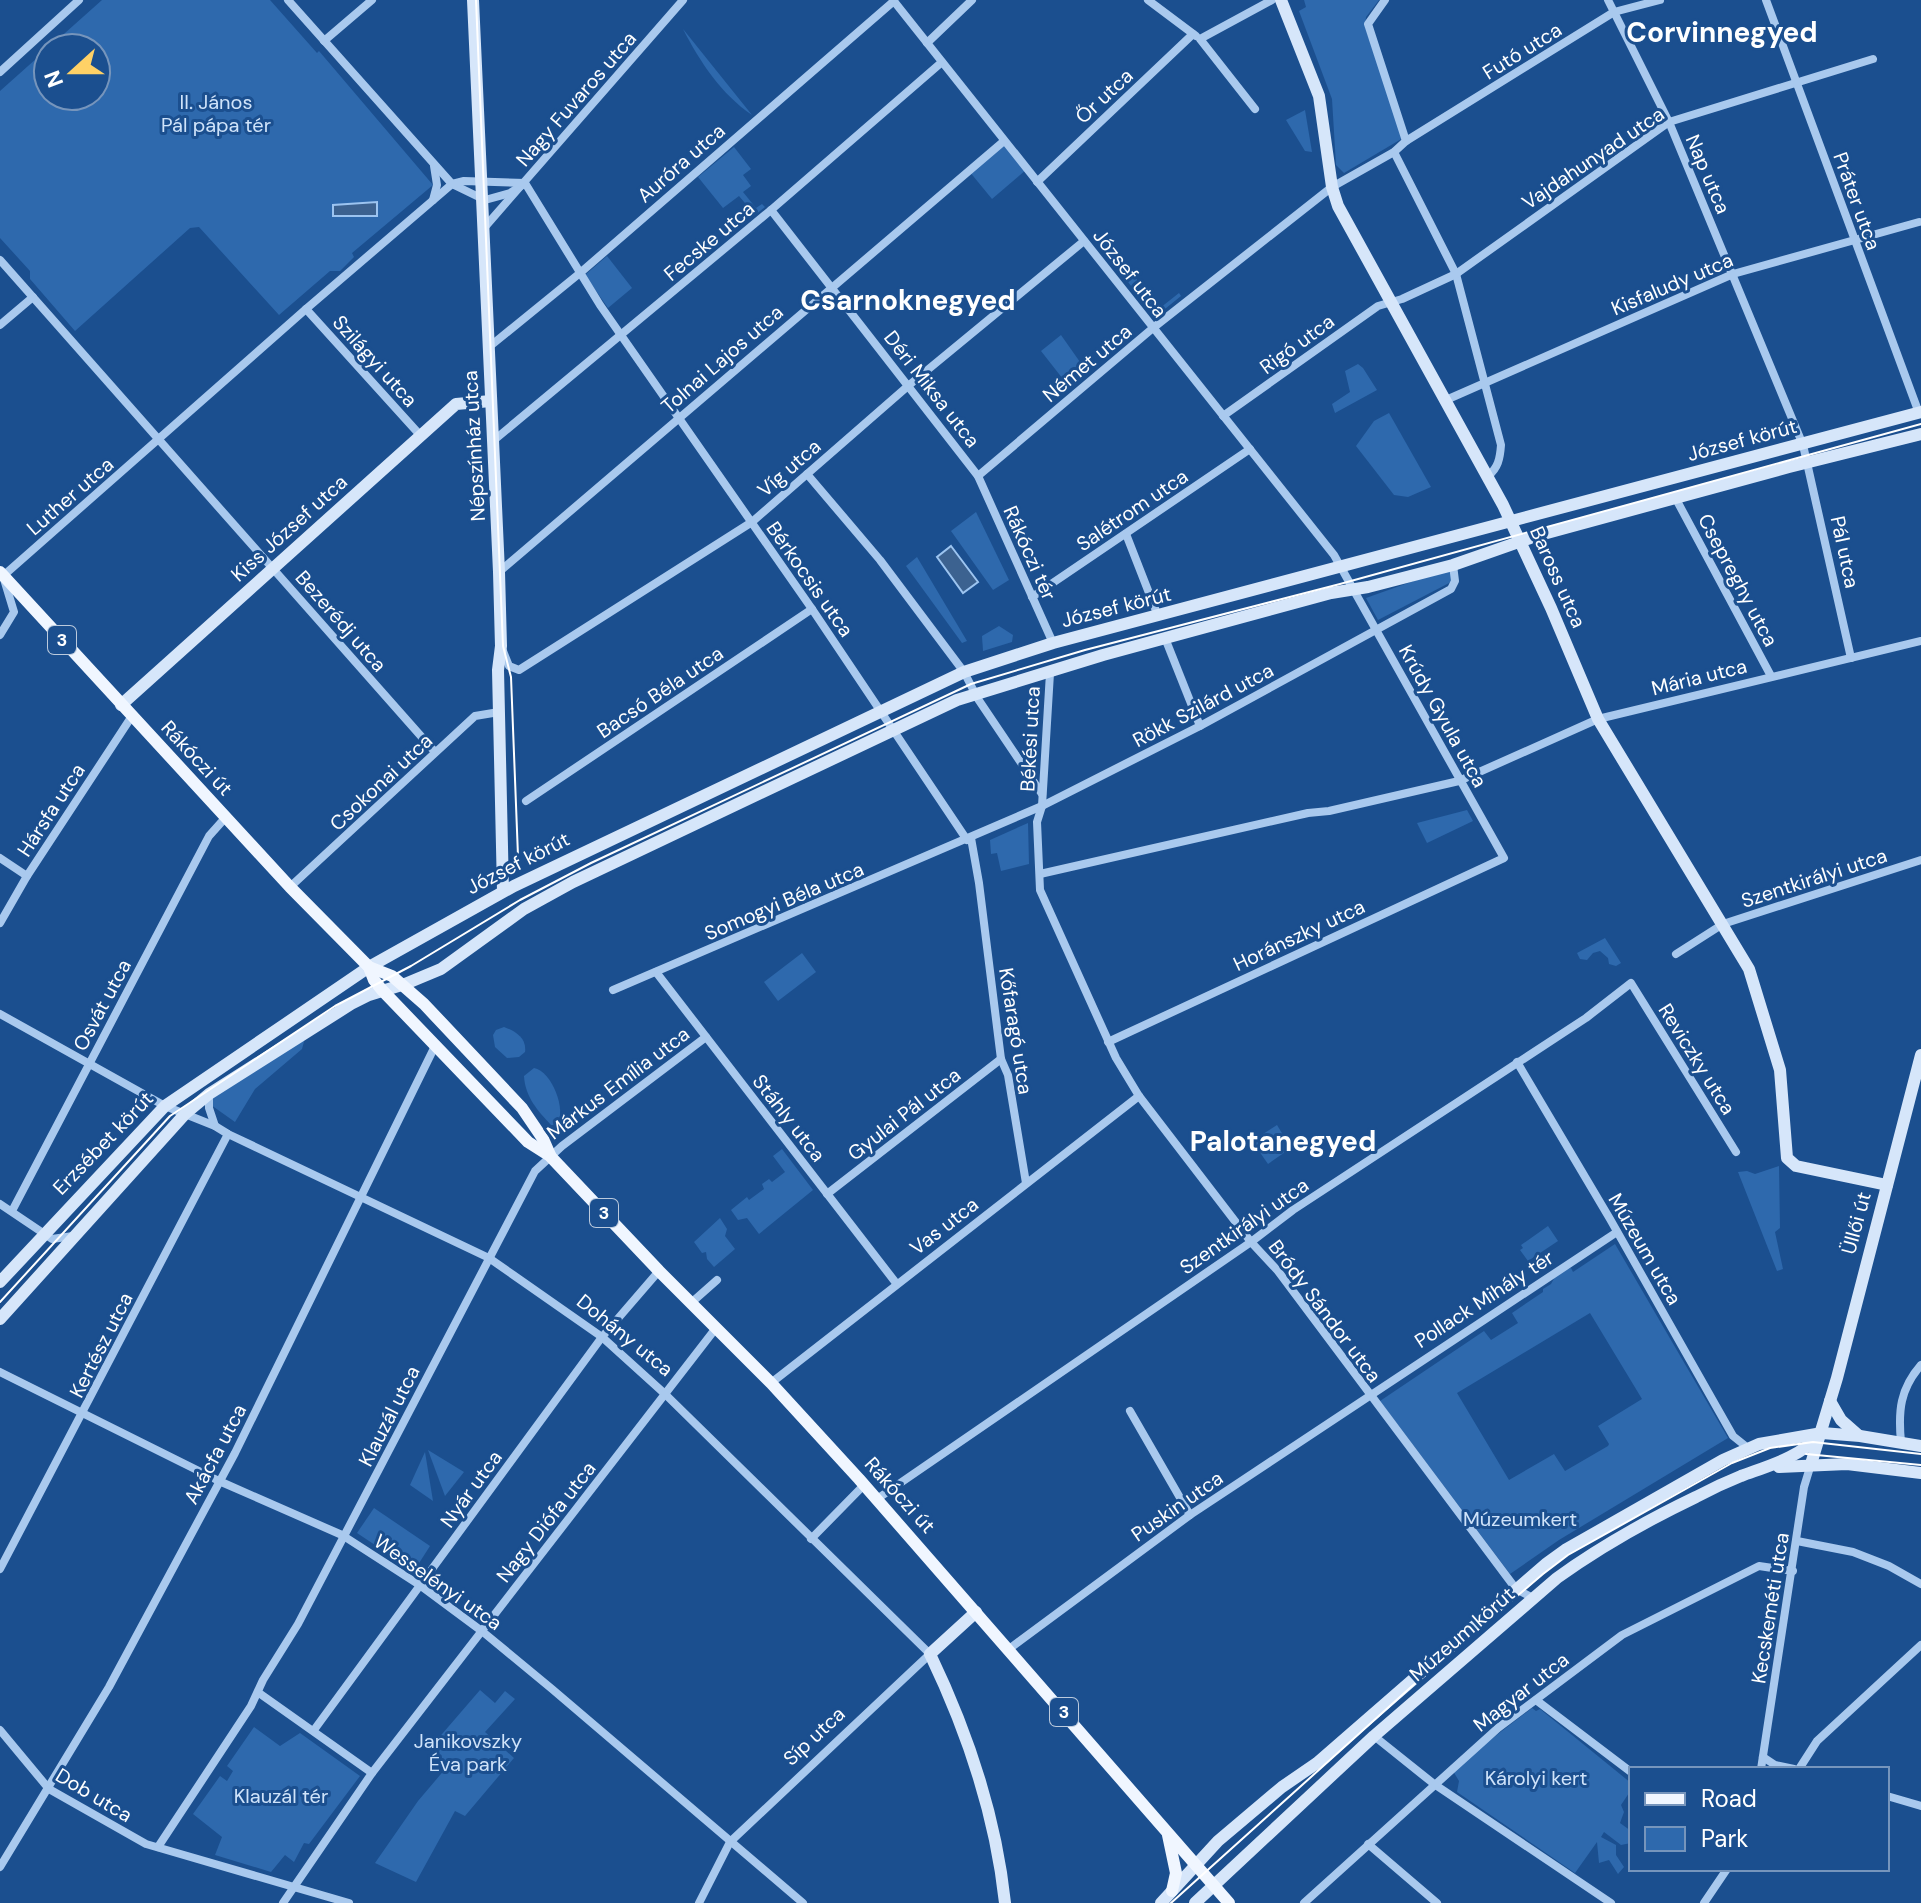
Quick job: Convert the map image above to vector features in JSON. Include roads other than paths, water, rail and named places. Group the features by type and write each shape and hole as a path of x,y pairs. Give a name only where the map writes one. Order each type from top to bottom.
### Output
{"main road":[{"name":"Népszínház utca","path":"473,0 499,572 503,891"},
{"name":"Baross utca","path":"1281,0 1319,96 1332,187 1345,219 1511,521 1598,719 1749,969 1781,1079 1785,1150 1790,1162 1796,1166 1887,1185"},
{"name":"Kiss József utca","path":"121,705 456,404 491,401"},
{"name":"József körút","path":"393,987 441,969 524,909 573,882 957,700 1165,638 1453,565 1520,542 1676,499 1920,413"},
{"name":"József körút","path":"369,967 503,891 964,672 1053,643 1511,521 1806,453 1921,434"},
{"name":"Rákóczi út","path":"2,574 290,887 369,967 374,980 393,987 522,1108 543,1139 550,1156"},
{"name":"Rákóczi út","path":"369,967 387,973 393,987 436,1044 528,1142 550,1156 771,1383 877,1499 1201,1870"},
{"name":"Erzsébet körút","path":"0,1282 165,1106 369,967"},
{"name":"Erzsébet körút","path":"0,1319 185,1114 209,1094 351,1004 393,987"},
{"name":"Üllői út","path":"1811,1464 1822,1433 1920,1059"},
{"path":"1794,1437 1813,1426 1830,1401 1846,1425 1860,1436"},
{"path":"1772,1467 1801,1451 1822,1433"},
{"name":"Múzeum körút","path":"1161,1903 1201,1870 1218,1841 1282,1787 1317,1763 1565,1550 1682,1482 1748,1448 1822,1433 1921,1446"},
{"path":"1772,1467 1847,1464 1921,1473"},
{"name":"Múzeum körút","path":"1195,1903 1374,1736 1574,1566 1666,1513 1732,1480 1772,1467"},
{"name":"Síp utca","path":"930,1654 976,1612"},
{"name":"Dohány utca","path":"930,1654 976,1773 1000,1860 1005,1903"},
{"path":"1168,1831 1176,1873 1172,1891"},
{"name":"3","path":"1201,1870 1229,1903"}],"street":[{"path":"0,72 79,0"},
{"path":"288,0 452,184 482,200"},
{"path":"324,41 372,0"},
{"name":"Nagy Fuvaros utca","path":"483,229 683,0"},
{"name":"József utca","path":"893,0 1342,567"},
{"name":"Auróra utca","path":"489,347 580,273 893,0"},
{"path":"927,43 972,0"},
{"path":"1148,0 1196,37 1255,109"},
{"name":"Őr utca","path":"1037,182 1196,37 1272,0"},
{"path":"1385,0 1368,24 1406,141"},
{"name":"Nap utca","path":"1608,0 1669,122 1806,453"},
{"name":"Futó utca","path":"1394,152 1406,141 1614,12 1660,0"},
{"name":"Práter utca","path":"1766,0 1920,413"},
{"name":"Vajdahunyad utca","path":"1392,301 1456,274 1669,122 1873,59"},
{"name":"Fecske utca","path":"493,441 771,210 942,62"},
{"name":"Tolnai Lajos utca","path":"499,572 1004,141"},
{"path":"1394,152 1456,274 1501,445 1496,469 1488,476"},
{"name":"Német utca","path":"978,476 1153,328 1332,187 1394,152"},
{"path":"433,201 437,185 434,164"},
{"path":"0,260 158,440 452,184 482,181"},
{"name":"Nagy Fuvaros utca","path":"482,181 525,183"},
{"name":"Nagy Fuvaros utca","path":"482,200 510,193 525,183"},
{"name":"Bérkocsis utca","path":"525,183 620,335 969,839"},
{"name":"Déri Miksa utca","path":"771,210 978,476"},
{"name":"Kisfaludy utca","path":"1446,400 1733,274 1919,222"},
{"name":"Víg utca","path":"501,646 509,666 519,670 752,522 908,386 1084,241"},
{"path":"0,325 33,297"},
{"name":"Rigó utca","path":"1223,416 1378,306 1392,301"},
{"name":"Szilágyi utca","path":"306,309 420,435"},
{"name":"Bezerédj utca","path":"158,440 435,752"},
{"name":"Luther utca","path":"2,574 158,440"},
{"name":"Salétrom utca","path":"1032,597 1250,449"},
{"name":"Pál utca","path":"1806,453 1851,658"},
{"path":"807,474 880,560 964,672 1043,795"},
{"name":"Rákóczi tér","path":"978,476 1053,643"},
{"name":"Csepreghy utca","path":"1676,499 1771,676"},
{"path":"1126,534 1158,617"},
{"path":"1377,629 1451,589 1455,581 1453,565"},
{"name":"Krúdy Gyula utca","path":"1342,567 1504,858"},
{"path":"0,635 14,612 2,574"},
{"name":"Bacsó Béla utca","path":"526,801 812,609"},
{"name":"Rökk Szilárd utca","path":"969,839 1042,806 1200,726 1377,629"},
{"path":"1165,638 1200,726"},
{"name":"Mária utca","path":"1459,781 1598,719 1921,641"},
{"name":"Békési utca","path":"1040,874 1037,822 1043,795 1050,673"},
{"name":"Csokonai utca","path":"290,887 475,716 499,712"},
{"name":"Hársfa utca","path":"0,923 27,876 132,716"},
{"path":"1040,874 1459,781"},
{"name":"Osvát utca","path":"12,1211 209,836 226,817"},
{"name":"Kőfaragó utca","path":"969,839 979,883 1001,1059 1008,1075 1026,1183"},
{"name":"Somogyi Béla utca","path":"613,990 969,839"},
{"path":"0,858 27,876"},
{"name":"Horánszky utca","path":"1108,1042 1504,858"},
{"name":"Szentkirályi utca","path":"1676,954 1723,924 1921,860"},
{"name":"Bródy Sándor utca","path":"1040,874 1040,890 1047,909 1108,1042 1139,1096 1251,1242 1278,1271 1516,1589"},
{"name":"Stáhly utca","path":"656,972 896,1283"},
{"name":"Szentkirályi utca","path":"877,1499 1293,1210 1586,1018 1631,983"},
{"name":"Reviczky utca","path":"1631,983 1736,1152"},
{"name":"Dohány utca","path":"0,1014 165,1106 215,1126 489,1258 602,1337 665,1394 930,1654"},
{"name":"Márkus Emília utca","path":"550,1156 706,1037"},
{"name":"Akácfa utca","path":"0,1867 109,1687 219,1481 436,1044"},
{"name":"Gyulai Pál utca","path":"827,1194 1001,1059"},
{"name":"Múzeum utca","path":"1517,1062 1733,1436 1748,1448"},
{"path":"209,1094 209,1108 215,1126"},
{"name":"Vas utca","path":"771,1383 1139,1096"},
{"name":"Kertész utca","path":"0,1569 228,1134"},
{"name":"Klauzál utca","path":"259,1693 263,1680 298,1624 342,1535 368,1493 535,1171 550,1156"},
{"path":"0,1204 52,1239 74,1236"},
{"name":"Pollack Mihály tér","path":"1369,1395 1617,1232"},
{"name":"Nyár utca","path":"314,1730 602,1337 659,1271"},
{"path":"691,1303 717,1280"},
{"name":"Nagy Diófa utca","path":"372,1773 716,1328"},
{"path":"1901,1442 1899,1421 1902,1395 1921,1365"},
{"name":"Wesselényi utca","path":"0,1372 219,1481 342,1535 421,1586 483,1632 803,1903"},
{"name":"Puskin utca","path":"1009,1649 1190,1515 1369,1395"},
{"path":"1130,1411 1190,1515"},
{"name":"Kecskeméti utca","path":"1761,1767 1804,1487 1811,1464"},
{"path":"811,1539 864,1485"},
{"path":"1797,1541 1853,1552 1889,1566 1921,1584"},
{"name":"Magyar utca","path":"1304,1903 1498,1728 1622,1635 1759,1566 1793,1571"},
{"path":"1516,1589 1533,1598"},
{"path":"1798,1767 1817,1741 1921,1645"},
{"name":"Síp utca","path":"699,1903 730,1842 930,1654"},
{"path":"283,1903 294,1887 372,1773 259,1693 158,1847 294,1887 349,1903"},
{"path":"1536,1700 1629,1770"},
{"name":"Dob utca","path":"0,1730 49,1789 146,1844 158,1847"},
{"path":"1374,1736 1434,1784 1611,1903"},
{"path":"1763,1757 1775,1765 1786,1767"},
{"path":"1889,1797 1921,1806"},
{"path":"1368,1844 1437,1903"},
{"path":"1704,1903 1726,1871"}],"tram line":[{"path":"476,0 503,646 511,677 518,856"},
{"path":"0,1302 170,1116 335,1006 591,863 971,684 1085,650 1340,584 1921,424"},
{"path":"1171,1903 1411,1687 1568,1555 1732,1463 1770,1448 1813,1442 1921,1454"},
{"path":"1806,1454 1921,1465"}],"district":[{"name":"Corvinnegyed","path":"1722,32"},
{"name":"Csarnoknegyed","path":"908,300"},
{"name":"Palotanegyed","path":"1283,1141"}],"park label":[{"name":"II. János Pál pápa tér","path":"216,114"},
{"name":"Múzeumkert","path":"1520,1519"},
{"name":"Janikovszky Éva park","path":"468,1752"},
{"name":"Károlyi kert","path":"1536,1778"},
{"name":"Klauzál tér","path":"281,1796"}]}
